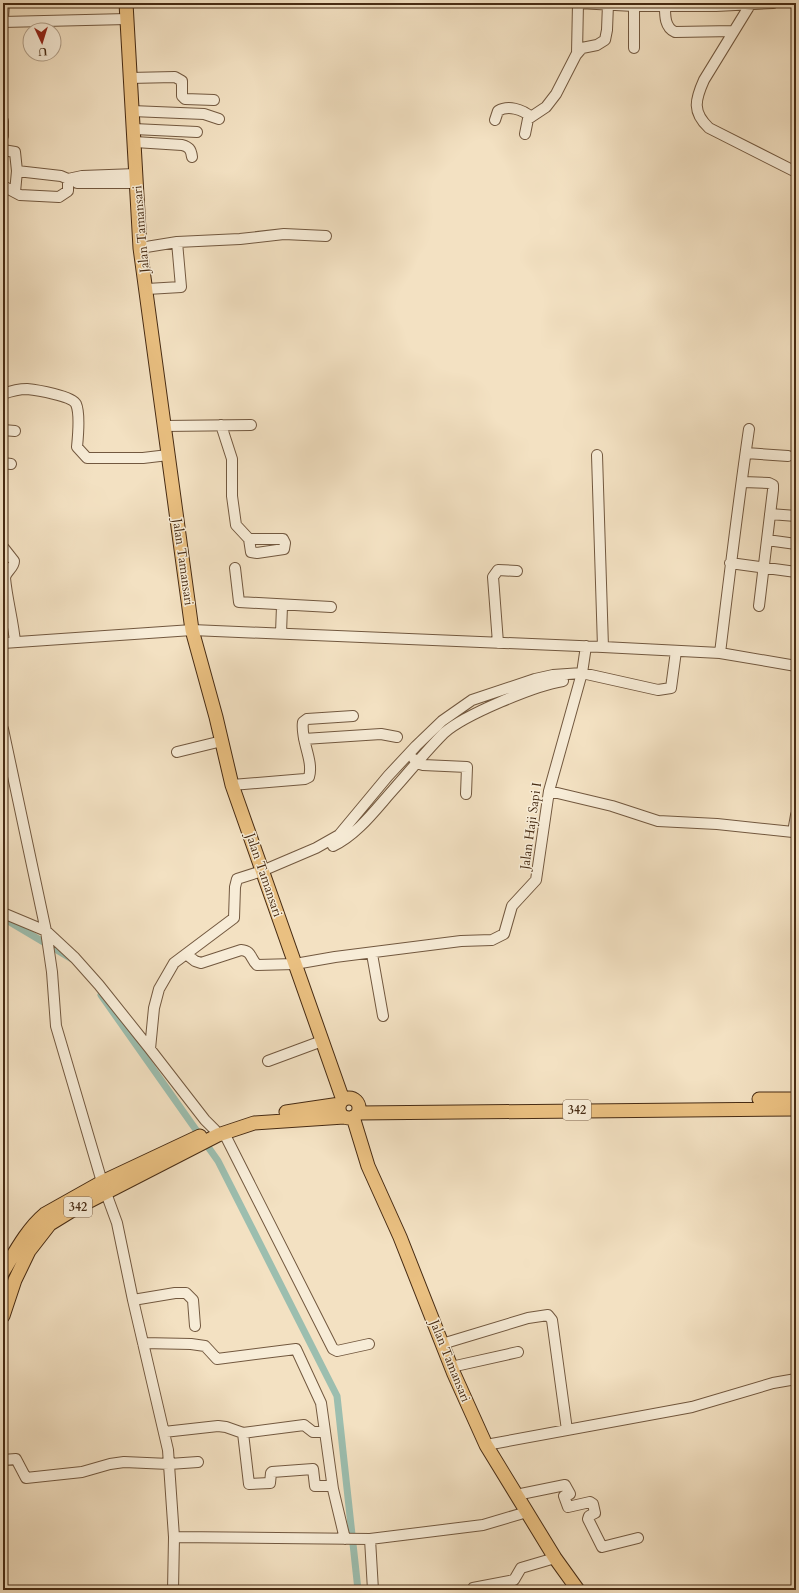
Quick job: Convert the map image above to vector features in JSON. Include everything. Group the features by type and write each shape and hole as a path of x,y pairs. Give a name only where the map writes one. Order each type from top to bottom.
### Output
{"main road":[{"name":"Jalan Tamansari","path":"126,3 129,78 134,136 140,248 147,289 164,426 192,630 222,741 232,785 322,1041 349,1110 368,1166 400,1237 451,1367 486,1445 555,1558 578,1590"},
{"name":"342","path":"746,1104 796,1099"},
{"name":"342","path":"3,1272 18,1246 43,1223 58,1206 104,1187 217,1132 254,1122 349,1110 746,1104 796,1108"},
{"name":"342","path":"3,1316 15,1280 43,1223"}],"street":[{"path":"3,18 4,3"},
{"path":"577,53 578,3 634,5 750,5 773,3"},
{"path":"525,134 526,124 531,116 546,107 556,94 577,53 582,48 598,45 604,40 607,30 606,4"},
{"path":"665,4 666,24 675,32 734,31"},
{"path":"634,5 634,48"},
{"path":"750,5 704,80 697,98 698,114 701,120 709,128 796,172"},
{"path":"3,22 127,19"},
{"path":"129,78 175,77 182,81 182,96 185,99 214,100"},
{"path":"495,120 498,111 505,108 520,110 531,116"},
{"path":"132,111 204,114 220,119"},
{"path":"3,121 3,136"},
{"path":"134,136 196,132"},
{"path":"134,136 188,147 191,150 192,157"},
{"path":"3,150 15,152 17,171 15,192"},
{"path":"3,186 20,195 58,197 68,191 68,182 61,176 17,171"},
{"path":"68,182 82,176 136,178"},
{"path":"140,248 177,242 240,239 284,234 326,236"},
{"path":"147,289 181,287 177,242"},
{"path":"3,394 13,390 28,389 50,393 72,400 77,406 78,448 87,458 136,458 168,455"},
{"path":"221,425 232,459 232,496 236,525 249,539"},
{"path":"164,426 251,425"},
{"path":"720,654 730,563 743,482 749,429"},
{"path":"3,430 15,430"},
{"path":"746,453 788,456"},
{"path":"597,455 603,646"},
{"path":"743,482 769,483 773,486 758,606"},
{"path":"770,514 796,516"},
{"path":"767,540 796,544"},
{"path":"3,546 14,561 14,566 5,574 5,578 7,601 14,624 15,642"},
{"path":"730,563 763,569 796,572"},
{"path":"235,568 239,602 282,606 331,607"},
{"path":"498,642 494,577 498,570 517,571"},
{"path":"281,634 282,606"},
{"path":"3,643 192,630 603,646 720,654 796,666"},
{"name":"Jalan Haji Sapi I","path":"186,954 195,961 201,963 241,950 247,950 250,952 257,965 295,964 335,957 372,954 461,942 492,940 504,934 512,906 536,880 548,791 580,676 586,646"},
{"path":"263,874 339,835 388,776 442,721 472,700 535,679 553,675 580,676 658,690 668,690 671,688 676,651"},
{"path":"150,1049 154,1008 160,989 174,963 234,918 235,886 238,879 263,874 336,845 350,835 378,808 444,733 465,718 538,687 580,676"},
{"path":"232,785 305,779 309,777 310,773 302,729 303,722 306,719 353,716"},
{"path":"3,729 46,933 56,1026 104,1187 117,1223 133,1300 164,1432 169,1464 174,1537 173,1590"},
{"path":"304,739 381,734 397,737"},
{"path":"177,752 222,741"},
{"path":"412,752 416,764"},
{"path":"416,764 467,767 466,794"},
{"path":"548,791 612,806 658,821 717,824 793,832 796,815"},
{"path":"3,913 46,933 94,979 205,1120 217,1132 333,1349 337,1352 369,1344"},
{"path":"372,954 383,1016"},
{"path":"268,1061 322,1041"},
{"path":"133,1300 175,1293 186,1293 193,1300 195,1326"},
{"path":"442,1344 528,1318 548,1315 552,1320 567,1430"},
{"path":"143,1343 202,1345 208,1347 217,1359 296,1349 319,1397 333,1489 347,1540"},
{"path":"451,1367 518,1352"},
{"path":"486,1445 692,1407 773,1383 796,1379"},
{"path":"164,1432 218,1426 226,1427 243,1434 304,1425 313,1432 325,1432"},
{"path":"243,1434 249,1484 270,1483 272,1472 311,1468 314,1470 314,1484 316,1487 331,1486 333,1489"},
{"path":"3,1460 16,1459 26,1478 82,1472 110,1464 124,1462 169,1464 198,1462"},
{"path":"516,1495 565,1485 570,1494 564,1497 568,1507 590,1502 593,1504 595,1513 589,1516 588,1519 602,1547 638,1538"},
{"path":"174,1537 347,1540 359,1538 370,1539 483,1525 527,1512"},
{"path":"370,1539 373,1590"},
{"path":"473,1588 514,1580 520,1568 555,1558"}],"waterway":[{"path":"3,918 72,959"},
{"path":"101,995 218,1161 337,1396 358,1590"}]}
